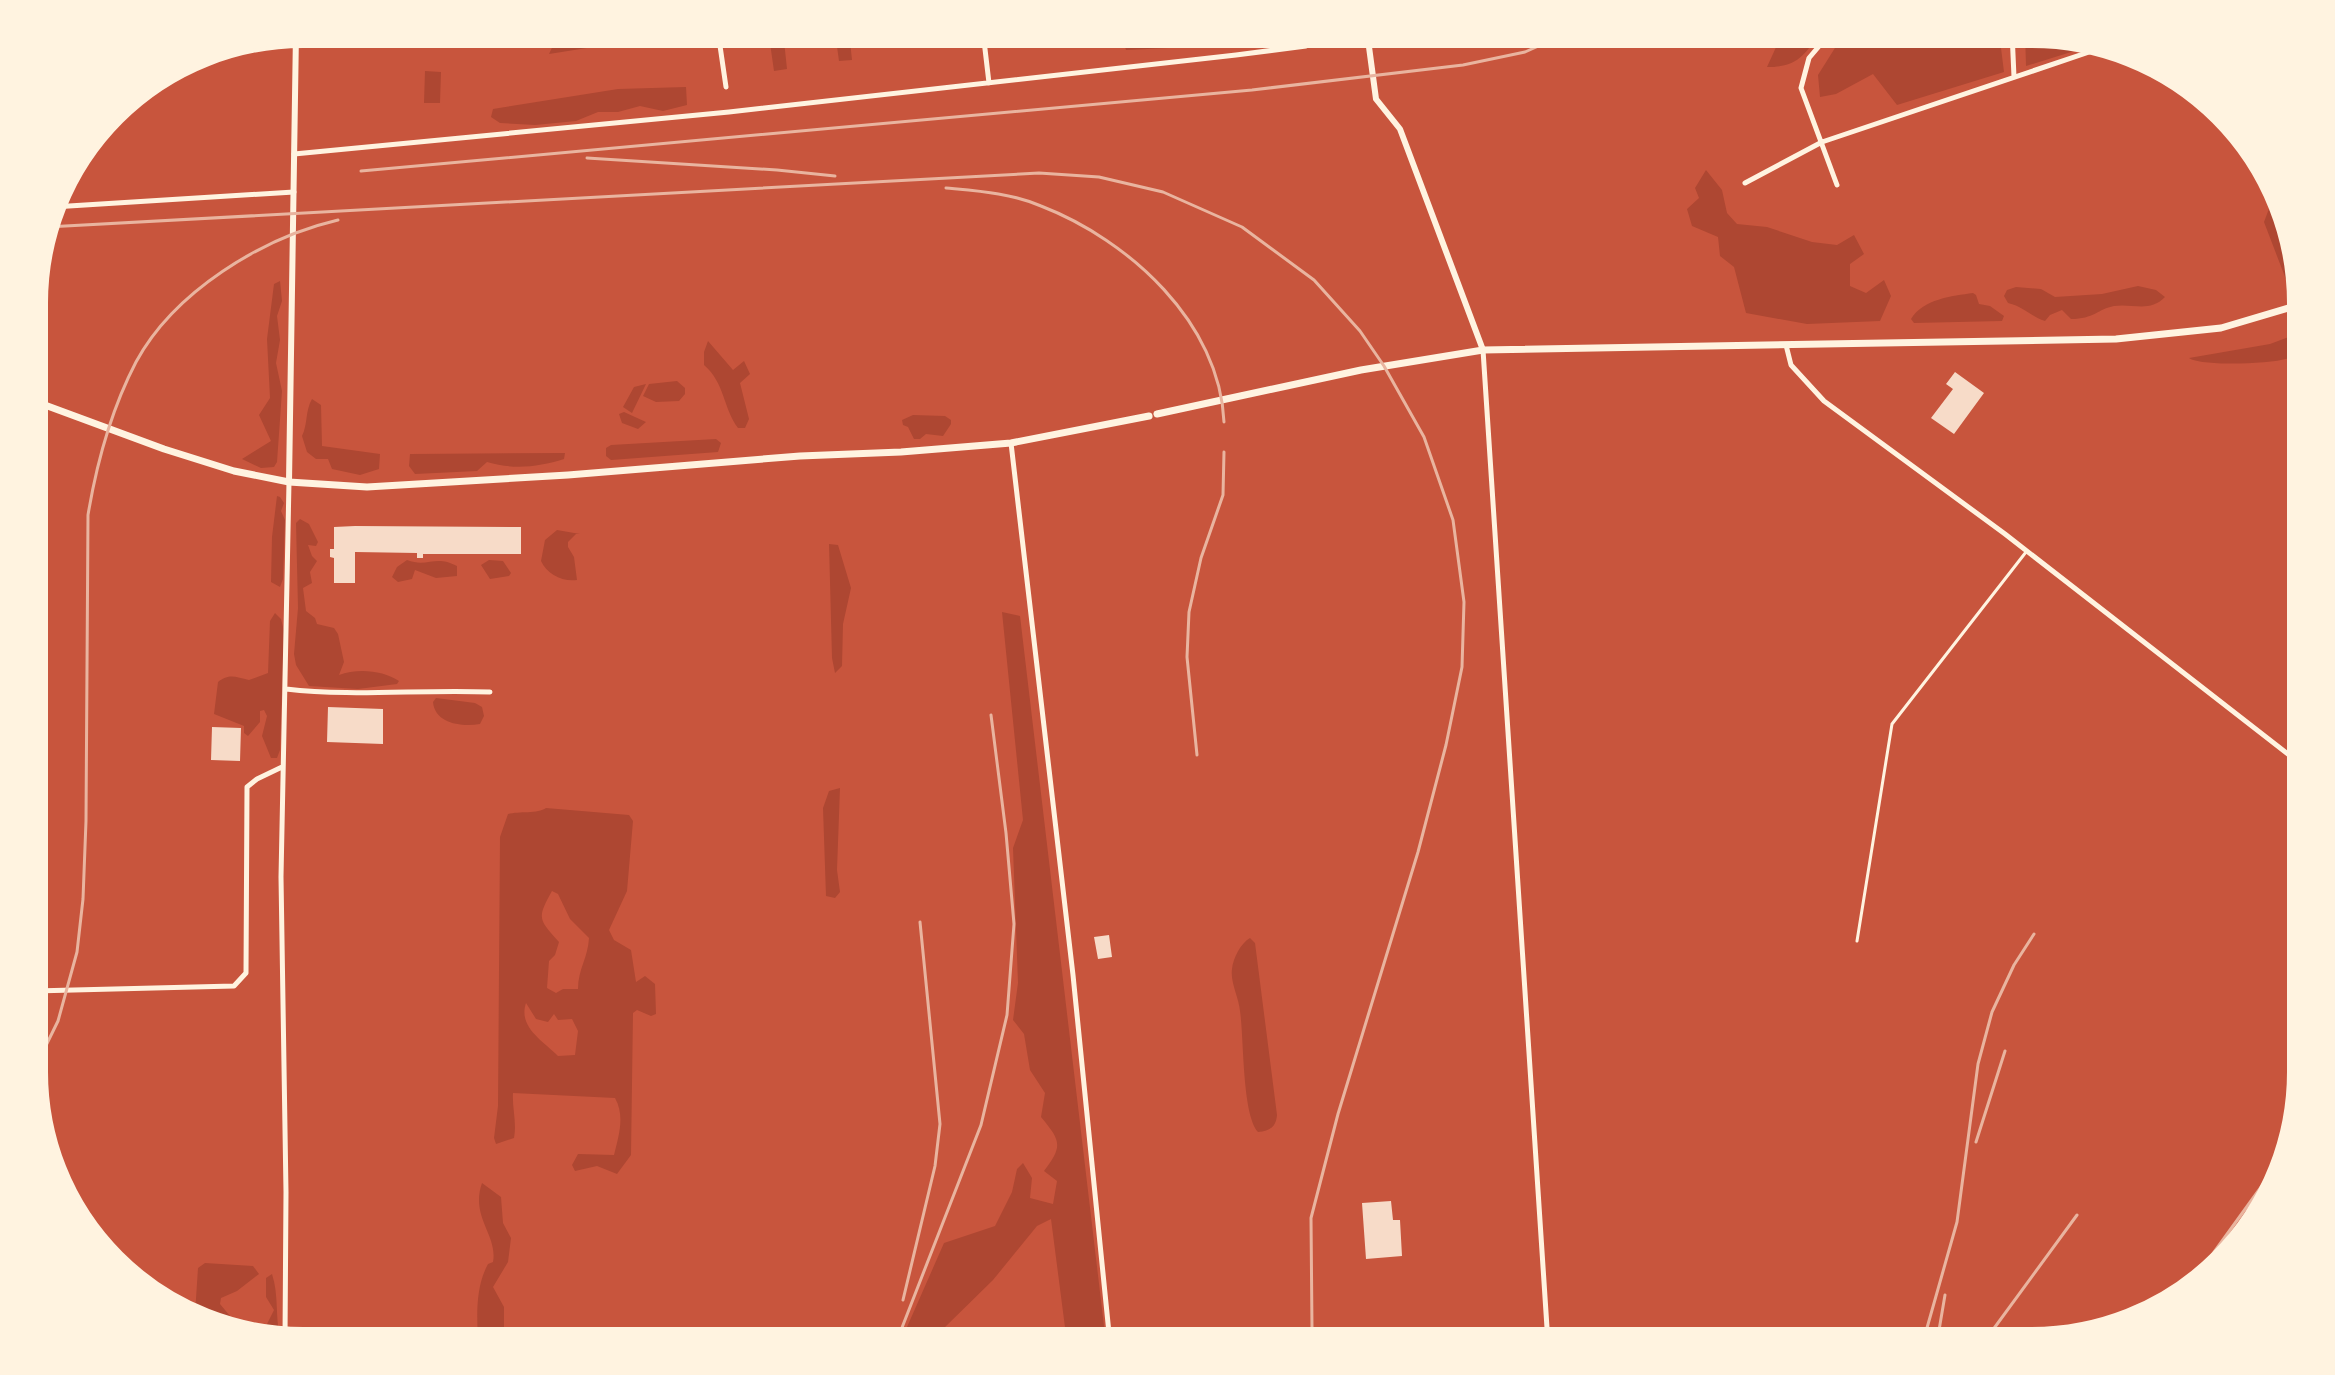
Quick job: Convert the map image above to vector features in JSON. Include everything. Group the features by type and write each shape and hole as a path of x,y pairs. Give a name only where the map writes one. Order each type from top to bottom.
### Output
{"main road":[{"path":"46,405 234,471 289,482 367,487 1011,443 1361,370 1483,350 2116,339 2221,328 2288,308"}],"street":[{"path":"285,1328 282,767 286,689 296,46"},
{"path":"720,46 726,87"},
{"path":"985,46 989,83"},
{"path":"294,154 729,112 1306,46"},
{"path":"1369,46 1376,99 1400,129 1483,350 1547,1328"},
{"path":"1819,46 1809,58 1801,88 1837,185"},
{"path":"2013,46 2014,77"},
{"path":"1745,183 1822,142 2087,53"},
{"path":"65,207 294,192"},
{"path":"1786,345 1791,365 1824,401 2288,754"},
{"path":"1011,443 1073,975 1109,1329"},
{"path":"286,689 361,694 445,690 490,692"},
{"path":"46,991 234,986 246,973 247,787 282,767"}],"lane":[{"path":"1857,941 1892,724 2026,552"}],"shaded area":[{"path":"553,46 599,46 549,54"},
{"path":"770,46 785,46 787,69 774,71"},
{"path":"837,46 850,46 852,60 839,61"},
{"path":"1125,46 1190,46 1190,47 1126,50"},
{"path":"1777,46 1811,46 1793,62 1767,67"},
{"path":"1836,46 2001,46 2004,72 1897,105 1873,74 1836,94 1820,97 1818,75"},
{"path":"2025,46 2077,50 2026,66"},
{"path":"425,71 441,72 440,103 424,103"},
{"path":"686,87 687,105 663,111 640,106 618,112 598,112 576,121 535,125 500,123 491,117 493,109 618,89"},
{"path":"1706,170 1722,190 1727,213 1737,224 1767,227 1812,242 1837,245 1854,235 1864,254 1850,264 1850,286 1866,293 1884,280 1891,296 1880,321 1807,324 1746,313 1734,267 1720,256 1718,237 1692,226 1687,209 1699,198 1695,188"},
{"path":"2270,207 2284,253 2288,284 2264,222"},
{"path":"280,281 282,301 277,316 280,340 276,363 282,391 277,462 274,467 261,468 242,459 271,441 259,415 270,398 267,339 274,284"},
{"path":"2138,286 2156,290 2165,297 2153,305 2114,306 2079,319 2071,319 2062,310 2045,321 2008,303 2004,296 2007,290 2016,287 2041,289 2055,297 2102,294"},
{"path":"1973,293 1979,304 1990,306 2004,316 2002,321 1914,323 1911,319 1930,303"},
{"path":"2288,337 2288,358 2256,363 2208,363 2189,358 2270,344"},
{"path":"708,341 733,370 744,361 750,374 740,383 749,419 745,428 738,428 716,380 704,365"},
{"path":"677,381 685,388 685,394 679,401 656,402 643,396 649,384"},
{"path":"646,384 632,413 623,407 634,387"},
{"path":"312,399 321,405 322,446 380,454 379,469 360,475 332,469 328,459 316,459 307,452 302,436"},
{"path":"624,412 646,422 638,429 622,423 619,414"},
{"path":"913,415 945,416 951,424 943,436 926,434 914,439 902,420"},
{"path":"716,439 721,443 718,452 611,460 606,456 606,448 611,445"},
{"path":"565,453 564,459 536,466 516,467 487,462 477,471 415,474 409,466 410,454"},
{"path":"277,496 284,503 281,511 285,520 280,587 271,582"},
{"path":"300,519 309,524 318,542 316,546 308,545 317,561 310,572 312,583 303,588 306,611 317,624 334,628 338,634 344,662 339,675 354,671 378,672 393,677 399,681 397,684 358,689 309,686 296,665 296,523"},
{"path":"557,530 580,534 568,542 577,580 556,576 541,561 545,540"},
{"path":"829,544 838,545 851,588 843,624 842,666 835,673 832,658"},
{"path":"407,560 421,563 443,561 457,566 457,576 436,578 415,570 412,579 398,582 392,577 397,567"},
{"path":"489,560 503,561 511,573 509,576 490,579 481,565"},
{"path":"1002,612 1020,616 1104,1329 1065,1329 1051,1219 1037,1226 993,1280 943,1329 906,1329 944,1243 995,1226 1012,1192 1017,1169 1023,1163 1032,1178 1030,1198 1053,1204 1057,1181 1044,1171 1057,1149 1056,1138 1041,1117 1045,1093 1030,1070 1024,1034 1013,1020 1018,983 1013,848 1023,820"},
{"path":"275,613 281,619 284,631 280,750 277,758 271,758 262,736 267,716 264,710 260,711 260,722 248,736 244,733 244,726 214,714 218,682 229,677 249,680 268,673 270,621"},
{"path":"436,698 475,703 482,707 484,716 480,724 450,722 435,709 433,702"},
{"path":"840,788 837,870 840,892 835,898 826,896 823,808 829,791"},
{"path":"543,810 629,815 633,821 627,891 609,930 614,940 631,950 636,982 645,976 655,984 656,1014 651,1016 637,1010 633,1013 631,1155 617,1174 597,1166 575,1171 572,1165 578,1154 614,1155 620,1119 615,1098 513,1093 514,1138 496,1144 494,1138 498,1106 500,837 508,814","holes":["552,891 558,894 570,919 589,938 578,989 563,989 556,993 547,988 549,961 555,955 559,942 542,918","526,1003 536,1019 548,1022 554,1014 558,1020 572,1019 578,1031 575,1055 558,1056 533,1032 525,1019"]},
{"path":"1250,938 1255,943 1277,1115 1272,1128 1258,1132 1249,1109 1240,1011 1232,974 1238,951"},
{"path":"482,1183 501,1197 503,1223 511,1238 508,1262 493,1287 504,1307 504,1329 478,1329 479,1292 488,1264 493,1262 492,1243 479,1206"},
{"path":"205,1263 253,1266 259,1274 237,1291 221,1298 220,1304 230,1316 228,1317 196,1305 198,1268"},
{"path":"272,1274 279,1328 266,1326 274,1310 266,1297 266,1278"}],"building":[{"path":"1955,372 1984,393 1954,434 1931,418 1953,389 1946,384"},
{"path":"334,527 521,527 521,554 423,554 423,558 417,558 417,553 355,552 355,583 334,583 334,558 330,557 330,549 334,549"},
{"path":"328,707 383,709 383,744 327,742"},
{"path":"212,727 241,728 240,761 211,760"},
{"path":"1109,935 1112,957 1098,959 1094,937"},
{"path":"1391,1201 1393,1220 1400,1220 1402,1256 1366,1259 1362,1203"}],"railway":[{"path":"361,171 1252,90 1463,65 1525,52 1538,46"},
{"path":"587,158 835,176"},
{"path":"58,226 1039,173 1099,177 1163,192 1242,227 1314,280 1360,331 1384,366 1424,437 1453,520 1464,602 1462,667 1446,745 1418,852 1338,1114 1311,1218 1312,1328"},
{"path":"946,188 1006,195 1041,206 1074,221 1137,263 1188,319 1206,351 1219,386 1224,422"},
{"path":"46,1046 58,1021 77,952 83,899 88,515 112,417 127,380 152,337 196,291 250,254 309,228 338,220"},
{"path":"1197,755 1187,657 1189,612 1201,558 1223,495 1224,452"},
{"path":"902,1329 981,1125 1007,1015 1014,924 991,715"},
{"path":"903,1300 935,1166 940,1124 920,922"},
{"path":"1927,1328 1957,1222 1978,1064 1992,1012 2014,965 2034,934"},
{"path":"1976,1142 2005,1051"},
{"path":"2212,1255 2262,1185"},
{"path":"1994,1328 2077,1215"},
{"path":"1939,1328 1945,1295"}]}
